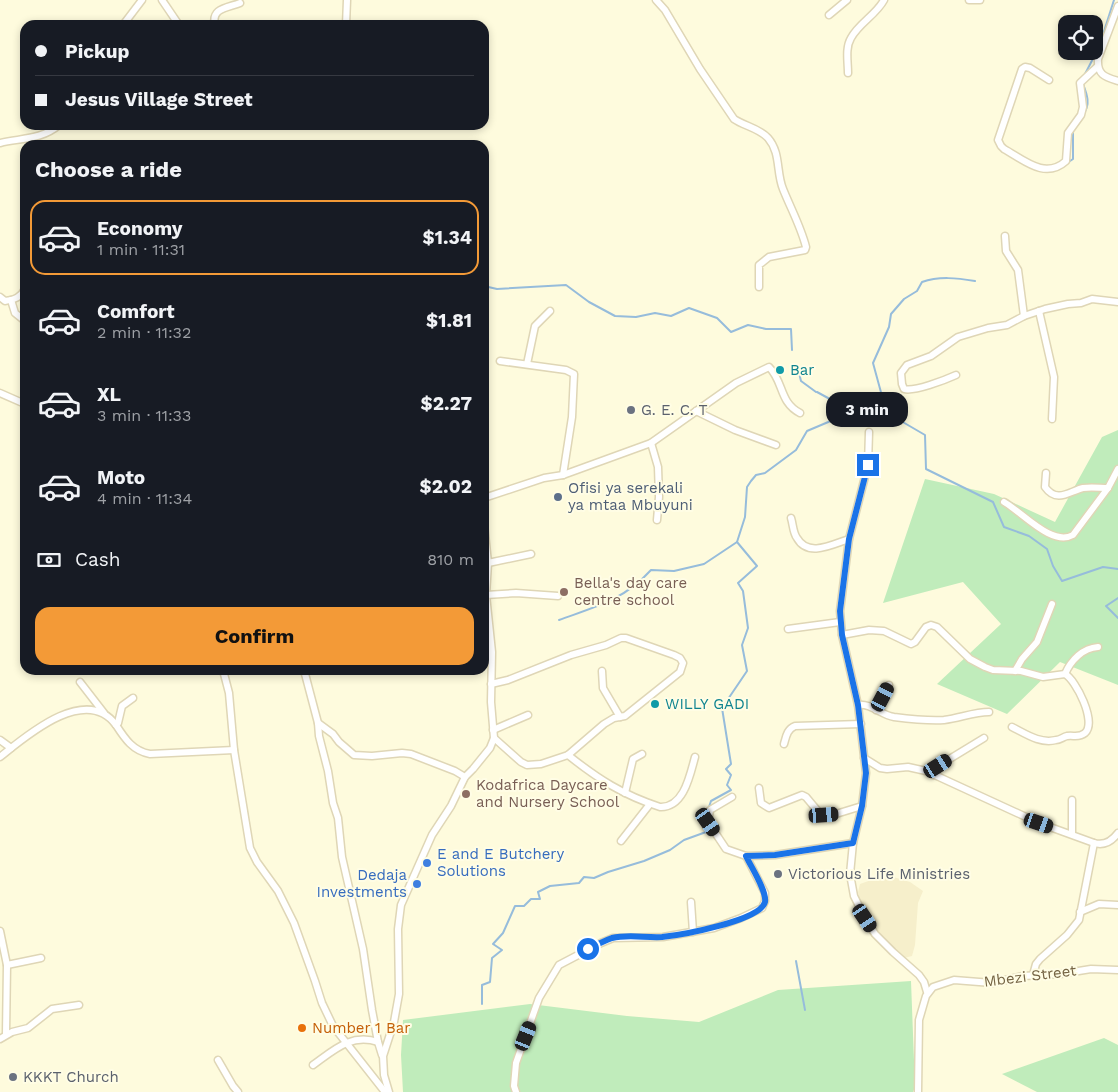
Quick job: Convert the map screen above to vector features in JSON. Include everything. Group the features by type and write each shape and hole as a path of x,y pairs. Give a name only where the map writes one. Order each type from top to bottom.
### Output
{"street":[{"path":"127,20 142,0"},
{"path":"162,0 176,20"},
{"path":"346,20 347,0"},
{"path":"656,0 669,16 700,69 734,119 763,134 774,148 782,189 797,219 806,247 805,250 769,257 764,260 759,265 759,287"},
{"path":"829,15 847,0"},
{"path":"848,73 848,48 851,38 880,8 884,0"},
{"path":"969,0 980,0"},
{"path":"215,20 217,12 240,3"},
{"path":"1049,80 1030,68 1025,67 1022,69 998,140 1004,149 1044,170 1055,168 1066,161 1068,133 1081,115 1084,107 1080,83 1097,67 1098,59 1118,6"},
{"path":"1097,67 1103,75 1118,81"},
{"path":"39,140 53,130"},
{"path":"0,143 20,142"},
{"path":"1005,236 1006,251 1018,270 1024,316"},
{"path":"0,297 6,301 20,296"},
{"path":"956,375 915,390 904,389 901,373 907,365 931,356 958,337 988,328 1007,325 1039,311 1092,299 1118,302"},
{"path":"11,300 16,313 20,317"},
{"path":"527,364 535,326 550,311"},
{"path":"1039,311 1054,378 1052,419"},
{"path":"500,361 566,370 574,374 572,417 562,475"},
{"path":"489,496 544,478 562,475 650,443 736,383 769,367 774,373 788,405 800,413"},
{"path":"0,393 20,402"},
{"path":"696,411 735,430 776,445"},
{"path":"869,432 868,465 849,539 840,622 858,705 866,773 862,806 853,843 850,874 852,887 865,918 876,934 924,982 927,992 919,1020 918,1092"},
{"path":"650,443 658,467 659,497 657,520"},
{"path":"1004,502 1016,509 1037,527 1053,536 1068,538 1073,535 1108,488 1118,469"},
{"path":"1046,473 1045,487 1055,495 1067,495 1085,488 1108,488"},
{"path":"791,518 796,538 808,547 815,549 826,548 849,539"},
{"path":"489,563 531,554"},
{"path":"489,595 516,593 558,596"},
{"path":"1015,671 1022,659 1037,642 1052,604"},
{"path":"788,629 840,622"},
{"path":"842,635 869,630 884,631 912,644 926,627 933,625 938,627 974,662 993,670 1015,671 1043,677 1065,674"},
{"path":"489,636 492,652 491,684 492,730 494,738 527,765 541,764 568,754 609,720 625,716 680,672 683,664 680,658 626,638 621,638 606,645 550,662 508,680 491,684"},
{"path":"1065,674 1068,667 1082,652 1098,647"},
{"path":"602,671 602,688 620,717"},
{"path":"1012,727 1032,738 1049,741 1085,733 1088,726 1085,706 1076,685 1065,674"},
{"path":"224,675 229,693 234,750 250,848 285,904 322,1004 333,1026 385,1092"},
{"path":"305,675 318,723 333,803 338,818 342,857 363,949 368,988 378,1042 383,1056 384,1075 389,1092"},
{"path":"80,682 126,740 142,752 150,754 234,750"},
{"path":"876,710 890,685"},
{"path":"116,725 118,724 120,708 133,698"},
{"path":"858,705 866,705 891,717 924,720 943,720 980,712 989,712"},
{"path":"0,757 35,730 61,715 84,711 95,711 104,714"},
{"path":"492,730 528,715"},
{"path":"318,723 333,734 354,755 411,754 465,776"},
{"path":"784,744 787,734 794,726 861,724"},
{"path":"383,1056 394,1022 399,994 398,929 401,904 423,853 451,806 465,776 490,748 494,738"},
{"path":"932,775 934,769 938,766 984,738"},
{"path":"0,740 12,748"},
{"path":"568,754 595,776 625,794 650,804 665,807 676,800 688,782 695,757"},
{"path":"625,794 633,759 642,754"},
{"path":"864,758 880,768 908,768 926,771 1039,823 1094,843 1106,843 1112,840 1118,833"},
{"path":"759,788 761,803 770,808 802,795 806,797 818,812 824,815 836,814 862,806"},
{"path":"732,797 710,810 708,822 726,849 746,856 775,855 853,843"},
{"path":"1072,800 1072,834"},
{"path":"621,841 650,804"},
{"path":"1033,975 1036,964 1073,928 1078,920 1094,843"},
{"path":"516,1092 514,1086 516,1063 539,998 559,965 601,942 613,938 663,937 714,928 762,908 765,893 746,856"},
{"path":"691,902 693,932"},
{"path":"1080,912 1093,905 1118,905"},
{"path":"0,931 7,965 3,1037 28,1028 52,1009 79,1006"},
{"path":"7,965 41,958"},
{"name":"Mbezi Street","path":"927,992 943,982 954,980 992,983 1004,982 1014,977 1060,974 1091,969 1118,970"},
{"path":"313,1064 345,1043 362,1038 378,1042"},
{"path":"218,1060 238,1092"}],"shaded area":[{"path":"890,876 910,882 923,891 918,903 915,945 912,956 904,958 881,937 860,903 858,892 860,884"}],"green space":[{"path":"1118,430 1118,685 1060,662 1007,714 937,684 1001,624 963,582 883,603 925,479 994,494 1055,522 1102,437"},
{"path":"911,981 915,1087 913,1092 403,1092 401,1055 403,1020 530,1004 627,1016 699,1022 778,990"},
{"path":"1104,1038 1118,1045 1118,1092 1037,1092 1002,1074"}],"waterway":[{"path":"1084,76 1099,47 1114,0"},
{"path":"1083,84 1088,103 1083,114"},
{"path":"1067,163 1073,159 1073,131"},
{"path":"878,412 882,396 873,363 889,327 891,314 904,299 917,291 922,282 948,278 975,281"},
{"path":"489,287 497,289 566,285 589,302 615,316 636,317 655,313 671,316 689,308 717,318 731,332 748,325 766,329 791,329 792,350"},
{"path":"797,365 801,381 816,392"},
{"path":"709,807 711,801 731,790 727,785 731,775 726,769 731,764 722,708 747,671 742,645 748,628 743,591 738,583 757,566 737,542 745,517 747,487 756,475 765,473 796,450 807,431 833,420 839,404 817,392"},
{"path":"838,404 889,414 925,435 926,469 993,502 1004,527 1029,536 1047,549 1053,566 1062,581 1103,567 1118,569"},
{"path":"559,620 620,596 651,570 674,571 704,564 737,542"},
{"path":"1118,598 1106,606 1118,618"},
{"path":"482,1004 482,985 490,982 492,958 502,950 493,944 503,933 515,906 524,906 531,899 540,899 538,892 550,886 579,883 584,877 594,878 670,850 684,840 706,832 707,824"},
{"path":"796,961 805,1010"}],"place":[{"name":"Bar","path":"780,370"},
{"name":"G. E. C. T","path":"631,410"},
{"name":"Ofisi ya serekali ya mtaa Mbuyuni","path":"558,497"},
{"name":"Bella's day care centre school","path":"564,592"},
{"name":"WILLY GADI","path":"655,704"},
{"name":"Kodafrica Daycare and Nursery School","path":"466,794"},
{"name":"E and E Butchery Solutions","path":"427,863"},
{"name":"Victorious Life Ministries","path":"778,874"},
{"name":"Dedaja Investments","path":"417,884"},
{"name":"Number 1 Bar","path":"302,1028"},
{"name":"KKKT Church","path":"13,1077"}],"route":[{"path":"588,949 613,938 663,937 703,931 741,918 762,908 765,900 765,893 746,856 775,855 853,843 862,806 866,773 858,705 842,635 840,611 849,539 868,465"}]}
